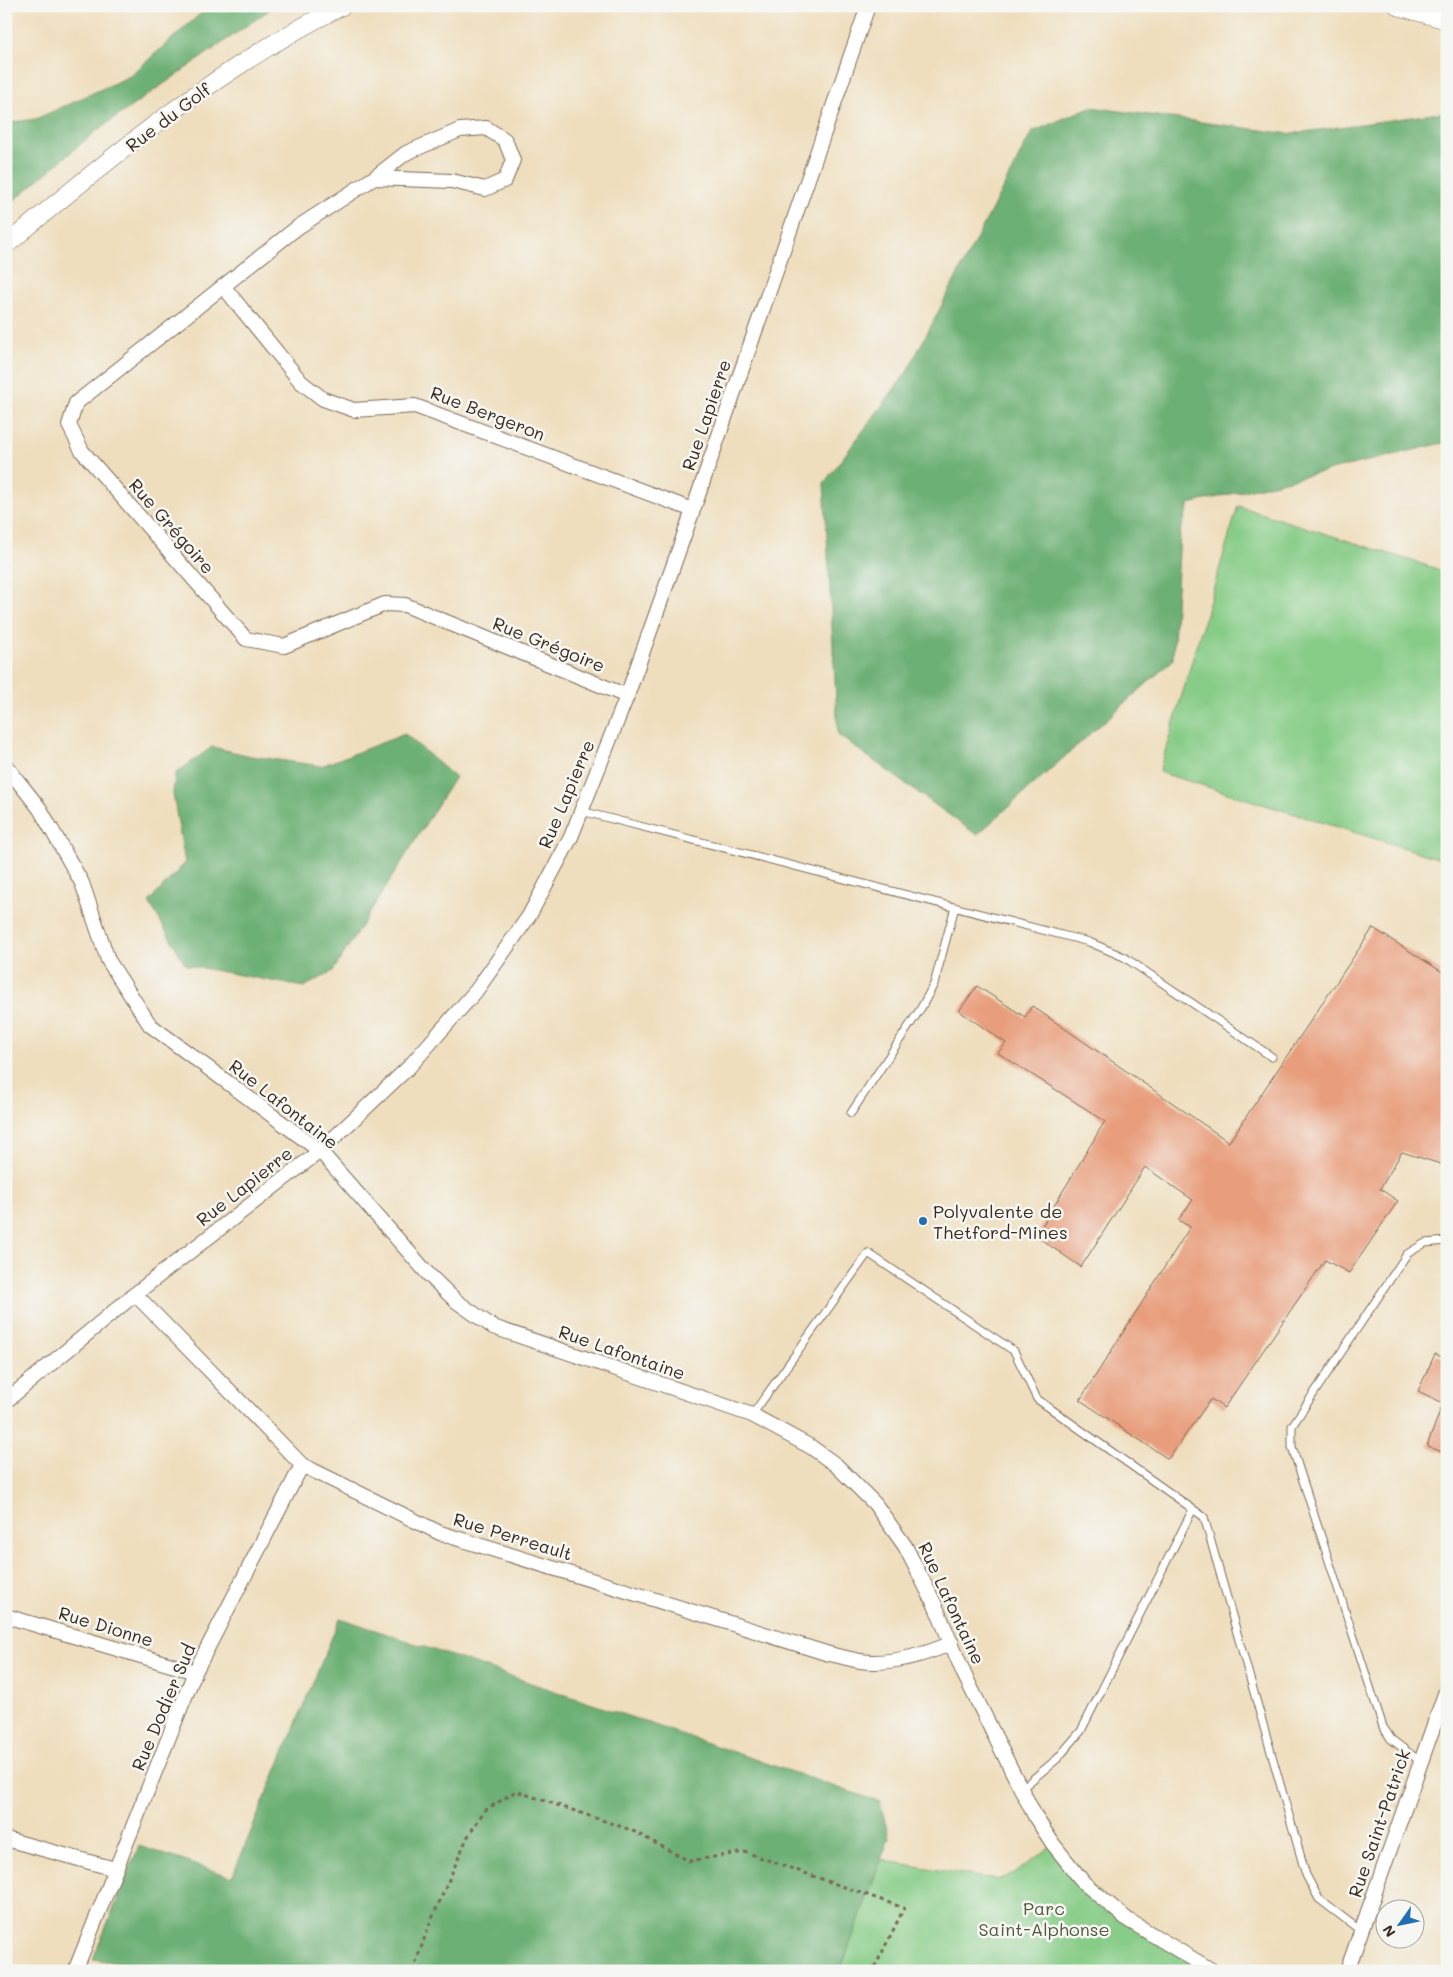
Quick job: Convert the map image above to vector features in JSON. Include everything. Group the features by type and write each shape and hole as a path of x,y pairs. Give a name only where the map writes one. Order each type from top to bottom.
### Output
{"street":[{"name":"Rue du Golf","path":"6,245 186,101 246,61 342,6"},
{"name":"Rue Lapierre","path":"6,1401 135,1294 320,1151 409,1067 476,991 529,916 571,837 627,696 868,6"},
{"path":"1398,6 1447,20"},
{"name":"Rue Grégoire","path":"374,178 452,182 485,188 505,180 513,160 505,140 486,128 460,130 406,153 374,178 298,227 76,403 69,425 82,451 246,639 284,646 385,604 405,605 627,696"},
{"name":"Rue Bergeron","path":"223,286 301,382 323,399 354,410 415,406 693,510"},
{"name":"Rue Lafontaine","path":"6,766 40,809 82,883 108,960 150,1025 320,1151 428,1275 456,1301 493,1327 752,1416 811,1447 836,1465 875,1504 905,1546 952,1643 964,1674 1021,1789 1036,1818 1053,1844 1084,1883 1128,1920 1213,1971"},
{"name":"Rue Perreault","path":"135,1294 302,1465 440,1533 829,1654 862,1661 896,1660 930,1653 952,1643"},
{"name":"Rue Dodier Sud","path":"75,1971 195,1672 302,1465"},
{"name":"Rue Dionne","path":"6,1616 195,1672"},
{"name":"Rue Saint-Patrick","path":"1347,1971 1447,1688"},
{"path":"6,1840 116,1869"}],"lane":[{"path":"581,811 1089,942 1124,957 1272,1057"},
{"path":"851,1113 921,1008 934,984 955,907"},
{"path":"1421,1762 1391,1740 1382,1727 1292,1447 1292,1426 1407,1254 1425,1243 1447,1241"},
{"path":"752,1416 868,1253 1014,1350 1037,1399 1204,1517 1306,1875 1318,1899 1361,1931"},
{"path":"1021,1789 1057,1759 1081,1731 1193,1509"}],"path":[{"path":"413,1971 428,1928 467,1838 484,1811 516,1791 631,1830 689,1861 746,1852 904,1908 873,1971"}],"green space":[{"path":"209,6 275,6 95,132 6,207 6,123 36,119 130,76"},
{"path":"1090,107 1290,134 1447,112 1447,442 1189,504 1180,533 1173,660 977,835 838,735 824,483 907,372 1032,132"},
{"path":"1238,506 1447,572 1447,861 1159,772"},
{"path":"405,734 455,777 333,971 304,987 186,965 149,902 185,863 173,794 175,774 212,747 251,756 321,766"},
{"path":"340,1618 880,1802 889,1838 840,1971 168,1971 93,1959 139,1846 232,1877"},
{"name":"Parc Saint-Alphonse","path":"1053,1844 1084,1883 1216,1971 840,1971 881,1860 997,1880 1017,1872"}],"building":[{"name":"Polyvalente de Thetford-Mines","path":"1373,928 1447,975 1447,1166 1402,1152 1380,1189 1398,1201 1349,1273 1325,1260 1224,1408 1211,1399 1168,1459 1080,1400 1190,1227 1178,1220 1193,1200 1145,1167 1081,1267 1036,1236 1105,1121 998,1053 1006,1043 959,1011 977,986 1025,1017 1032,1006 1229,1142"},
{"path":"1435,1354 1447,1359 1447,1454 1427,1446 1443,1403 1418,1391"}],"place":[{"name":"Polyvalente de Thetford-Mines","path":"923,1221"}]}
